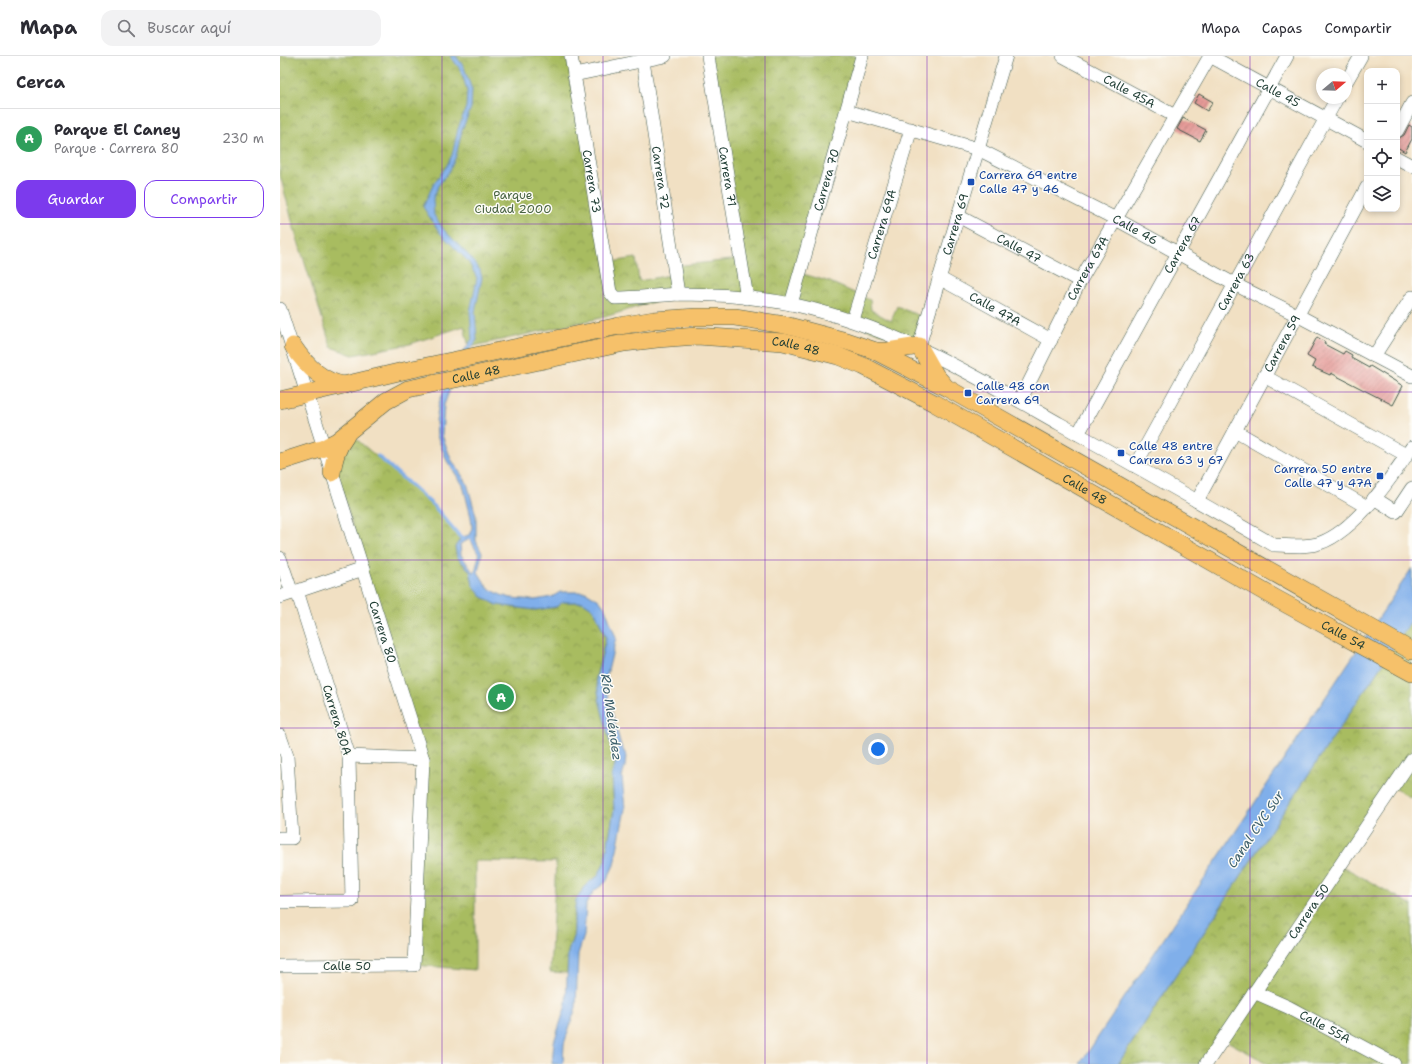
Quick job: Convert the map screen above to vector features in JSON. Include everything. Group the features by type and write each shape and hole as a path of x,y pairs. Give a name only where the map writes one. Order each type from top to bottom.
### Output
{"main road":[{"name":"Calle 48","path":"280,400 403,371 654,320 696,317 735,317 785,325 874,350 947,388 1287,582"},
{"name":"Calle 48","path":"280,462 324,448 348,432 386,402 408,389 624,343 697,336 783,342 838,356 863,366 934,403 1275,598"},
{"path":"293,346 310,367 320,375 338,384 346,385"},
{"path":"874,350 888,351 919,346 936,376 947,388"},
{"path":"332,473 333,461 339,446 348,432"},
{"name":"Calle 54","path":"1287,582 1412,651"},
{"name":"Calle 54","path":"1275,598 1412,672"}],"street":[{"name":"Carrera 73","path":"571,56 610,292 615,298 678,294"},
{"path":"574,74 665,56"},
{"name":"Carrera 71","path":"708,56 747,298"},
{"name":"Carrera 70","path":"791,304 862,56"},
{"name":"Carrera 69","path":"919,346 1006,56"},
{"name":"Calle 45A","path":"1063,56 1175,116"},
{"name":"Carrera 67A","path":"1020,401 1080,281 1114,218 1210,56"},
{"name":"Calle 45","path":"1210,56 1365,140"},
{"name":"Carrera 67","path":"1078,434 1287,56"},
{"path":"1352,71 1360,56"},
{"name":"Carrera 72","path":"643,61 678,294"},
{"name":"Carrera 63","path":"1135,466 1334,104"},
{"path":"1400,126 1412,104"},
{"name":"Calle 46","path":"847,111 978,149 1114,218 1234,284 1297,315 1412,376"},
{"name":"Carrera 69A","path":"853,320 911,129"},
{"path":"1400,160 1412,166"},
{"name":"Carrera 59","path":"1197,501 1364,192"},
{"name":"Calle 47","path":"958,216 1080,281"},
{"name":"Calle 47A","path":"939,278 1051,340"},
{"path":"678,294 747,298 791,304 853,320 919,346 1020,401 1274,545 1304,545 1319,543 1341,533 1370,502 1409,451 1264,376"},
{"path":"1374,356 1412,297"},
{"name":"Carrera 80","path":"280,309 423,759 414,965"},
{"path":"1235,431 1370,502 1396,512 1412,488"},
{"name":"Carrera 80A","path":"280,558 290,594 349,756 352,901 280,902"},
{"path":"290,594 363,569"},
{"path":"280,736 287,756 286,838"},
{"path":"349,756 423,759"},
{"name":"Carrera 50","path":"1206,1064 1412,759"},
{"name":"Calle 50","path":"280,966 414,965"},
{"name":"Calle 55A","path":"1254,992 1288,1007 1394,1064"}],"green space":[{"name":"Parque Ciudad 2000","path":"280,56 571,56 606,263 636,258 639,281 675,274 674,266 741,259 708,56 862,56 800,273 830,282 870,300 871,310 891,321 897,306 927,319 919,346 791,304 678,294 605,317 469,347 464,326 410,344 353,355 331,347 294,228 280,175"},
{"path":"348,432 434,506 461,538 455,547 457,557 470,571 473,585 481,596 497,605 535,610 556,607 563,602 583,602 592,608 596,614 606,638 596,678 600,703 612,750 616,757 612,775 614,810 605,861 598,876 587,884 576,900 574,934 568,952 567,973 550,972 556,862 475,861 475,970 414,965 423,759 333,461"},
{"path":"1412,620 1412,798 1393,788 1340,865 1412,905 1412,1064 1269,1064 1223,1039 1206,1064 1118,1064 1265,839"}],"water":[{"name":"Río Meléndez","path":"450,56 456,56 464,67 472,90 471,108 462,130 456,156 450,170 438,186 433,199 434,215 444,230 471,258 480,270 482,278 475,312 477,340 458,368 444,405 442,435 451,459 467,483 476,516 476,541 482,553 478,572 488,588 501,595 511,598 535,600 552,597 560,592 586,592 599,600 605,608 616,638 606,679 609,701 621,746 626,755 622,777 625,809 614,865 606,882 594,891 586,904 584,936 578,954 576,1007 564,1044 563,1064 552,1064 554,1042 566,1005 568,952 574,934 576,900 587,884 598,876 605,861 614,810 612,775 616,757 612,750 600,703 596,678 606,638 596,614 592,608 583,602 563,602 556,607 535,610 497,605 481,596 473,585 470,571 457,557 455,547 461,538 471,534 471,517 463,485 447,461 437,436 436,421 439,403 454,366 472,339 470,312 477,278 468,261 440,233 423,207 434,183 446,167 452,155 458,129 466,107 467,91 460,69","holes":["470,539 479,555 475,572 473,572 461,555 460,544"]},
{"name":"Canal CVC Sur","path":"1412,568 1412,620 1265,839 1118,1064 1080,1064"}],"building":[{"path":"1199,94 1213,102 1207,111 1194,103"},
{"path":"1183,118 1206,130 1200,141 1177,129"},
{"path":"1409,125 1412,127 1412,139 1405,152 1400,149 1400,137 1404,135"},
{"path":"1317,337 1325,342 1324,344 1343,354 1345,351 1352,355 1351,358 1369,368 1370,366 1403,386 1393,405 1331,373 1330,375 1312,367 1315,361 1307,356"}],"waterway":[{"path":"378,456 434,506 461,538"}],"place":[{"name":"Carrera 69 entre Calle 47 y 46","path":"971,182"},
{"name":"Calle 48 con Carrera 69","path":"968,393"},
{"name":"Calle 48 entre Carrera 63 y 67","path":"1121,453"},
{"name":"Carrera 50 entre Calle 47 y 47A","path":"1380,476"},
{"name":"Parque El Caney","path":"501,697"}]}
